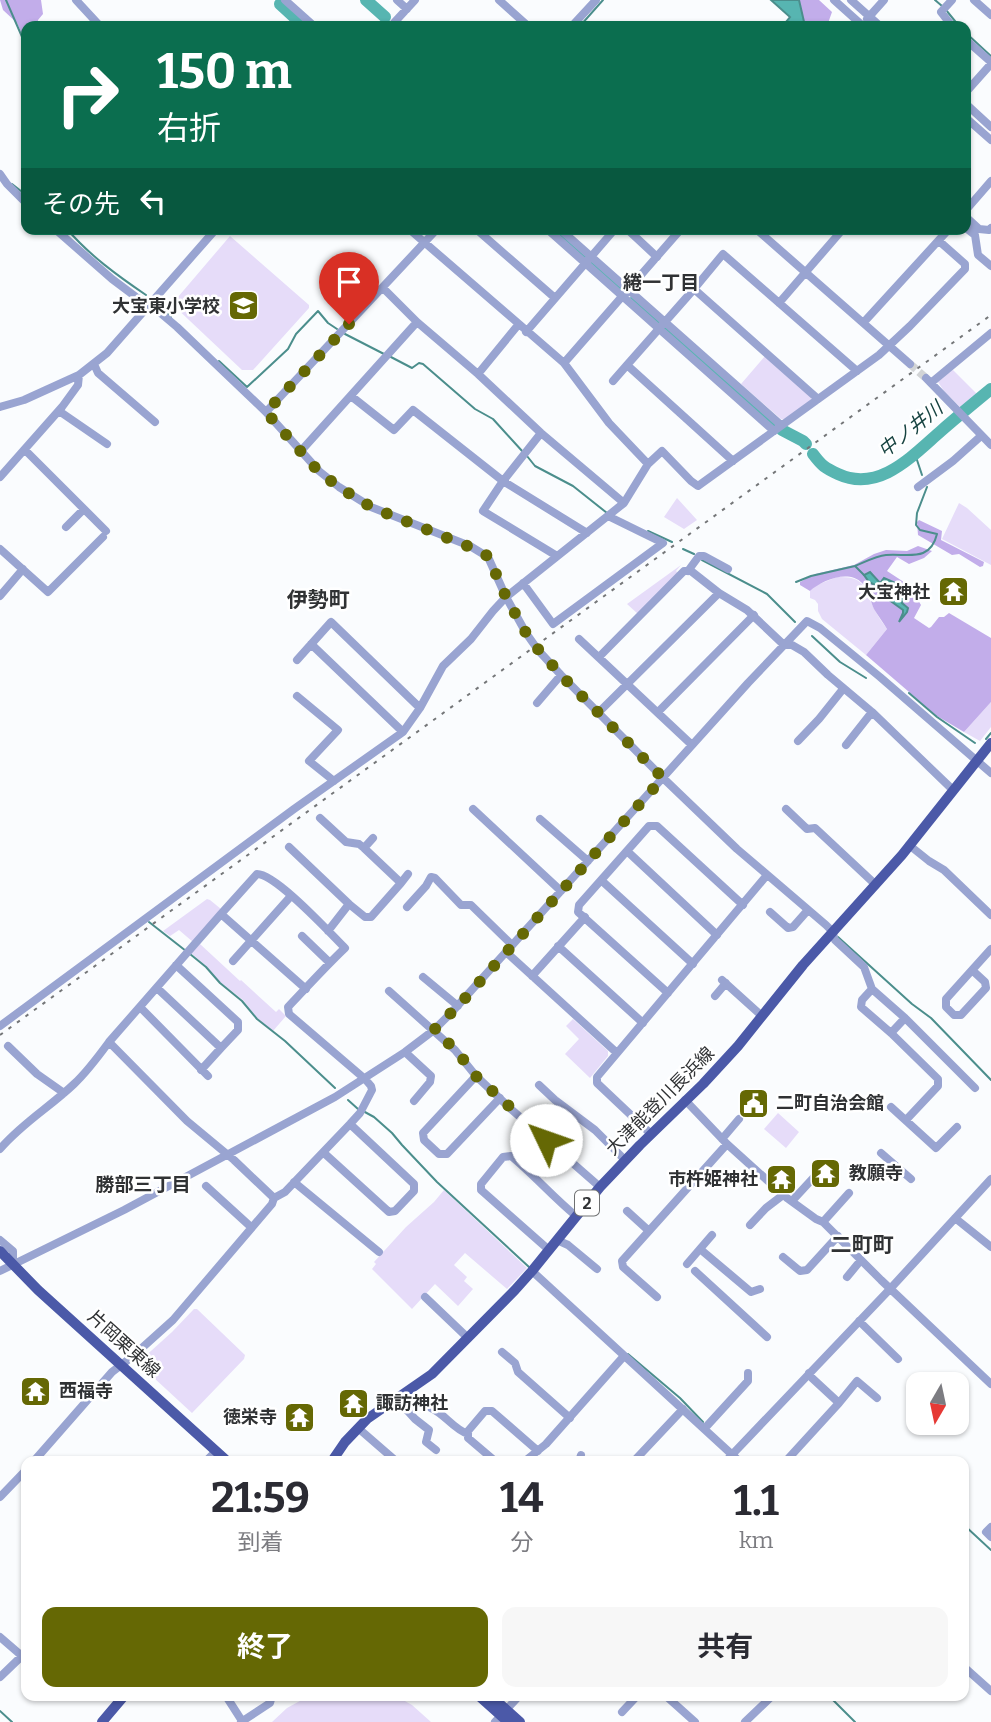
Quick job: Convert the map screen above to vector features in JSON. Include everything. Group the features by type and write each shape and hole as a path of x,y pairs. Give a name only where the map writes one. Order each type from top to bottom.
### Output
{"main road":[{"name":"大津能登川長浜線","path":"335,1456 358,1428 378,1410 432,1374 532,1272 600,1187 731,1053 832,931 876,885 991,743"},
{"name":"片岡栗東線","path":"0,1251 38,1290 222,1456"},
{"path":"102,1722 120,1701"},
{"path":"484,1701 502,1717 520,1722"},
{"path":"494,1701 502,1717"}],"street":[{"path":"76,0 95,21"},
{"path":"285,0 308,21"},
{"path":"397,0 407,9"},
{"path":"396,21 415,0"},
{"path":"499,0 522,21"},
{"path":"577,21 596,0"},
{"path":"834,0 856,21"},
{"path":"851,0 875,21"},
{"path":"866,21 884,0"},
{"path":"949,21 941,12 952,0"},
{"path":"974,0 991,15"},
{"path":"971,45 991,63 971,86"},
{"path":"971,109 991,127"},
{"path":"971,122 991,140"},
{"path":"0,174 21,198"},
{"path":"971,204 991,181"},
{"path":"971,222 979,229 991,228"},
{"path":"971,232 975,235 978,255 991,266"},
{"path":"62,235 112,279 177,327 266,412 318,471 339,487 371,507 488,556 506,597 535,646 561,675 737,849 832,931 835,940 864,967 872,989 975,1088"},
{"path":"0,407 24,400 79,375 107,354 211,235"},
{"path":"416,235 564,363 609,424 648,464"},
{"path":"266,412 432,235"},
{"path":"483,235 555,298"},
{"path":"555,235 588,260 778,428"},
{"path":"566,235 588,260"},
{"path":"526,331 610,235"},
{"path":"633,235 657,257"},
{"path":"564,363 676,235"},
{"path":"763,235 910,364"},
{"path":"779,303 838,235"},
{"path":"864,322 944,235"},
{"path":"0,1026 403,733 443,666 471,639 493,611 506,597 624,503 648,464 662,451 698,486 890,346 965,269 965,264 939,241"},
{"path":"613,381 723,254 857,371"},
{"path":"383,288 541,433 624,503"},
{"path":"694,289 818,399"},
{"path":"300,452 417,322"},
{"path":"478,374 518,325"},
{"path":"991,333 929,380 991,445"},
{"path":"94,364 98,373 155,422"},
{"path":"626,365 733,461"},
{"path":"0,477 59,411 78,385 79,375"},
{"path":"351,396 394,430 413,410 503,481 587,533"},
{"path":"59,411 107,444"},
{"path":"541,433 483,511 557,556"},
{"path":"918,487 955,460 981,436"},
{"path":"0,549 48,592 104,534 84,509 25,450"},
{"path":"66,527 84,509"},
{"path":"523,583 553,624 663,544 608,516"},
{"path":"599,657 688,571 698,557 704,556 728,569"},
{"path":"0,596 23,569"},
{"path":"688,571 754,615 784,645 792,645 804,652 872,712 953,790"},
{"path":"598,713 719,593"},
{"path":"658,712 754,615"},
{"path":"0,1271 124,1210 335,1097 434,1030 807,621 820,628 991,772"},
{"path":"297,660 331,622 420,708"},
{"path":"579,639 692,745"},
{"path":"311,644 403,733"},
{"path":"537,703 561,675"},
{"path":"798,741 843,689"},
{"path":"297,696 338,730 309,761 334,781"},
{"path":"846,745 872,712"},
{"path":"474,809 561,891"},
{"path":"786,809 807,829 815,828 876,885"},
{"path":"320,818 345,842 359,844 364,848 401,883"},
{"path":"540,819 588,861"},
{"path":"668,993 584,918 578,912 579,905 649,827 657,826 743,905"},
{"path":"364,848 373,838"},
{"path":"909,845 944,870 991,915"},
{"path":"289,847 365,917 371,917 408,874"},
{"path":"627,851 717,935"},
{"path":"0,1149 27,1121 64,1093 95,1062 109,1042 257,874 264,874 345,948 288,1007 289,1014 371,1086 372,1090 361,1111 324,1153 285,1192 274,1198 272,1204 173,1320 112,1372 38,1456"},
{"path":"651,1134 597,1083 597,1077 768,875"},
{"path":"407,907 426,886 430,877 435,878 461,905 471,905 532,976 617,1053"},
{"path":"601,880 693,964"},
{"path":"233,961 291,897"},
{"path":"328,931 349,904"},
{"path":"771,912 788,928 793,927 808,910"},
{"path":"222,914 306,989"},
{"path":"532,976 584,918"},
{"path":"302,936 330,963"},
{"path":"558,946 643,1023"},
{"path":"972,971 985,982 986,988 961,1015 954,1015 946,1007 946,999 991,949"},
{"path":"140,1007 204,1073 221,1048 238,1030 239,1022 176,965"},
{"path":"424,976 458,1006"},
{"path":"715,996 724,982 762,1016"},
{"path":"157,988 221,1048"},
{"path":"872,989 862,1000 862,1007 938,1079 938,1086 906,1120"},
{"path":"389,991 456,1050 476,1076 600,1187"},
{"path":"891,1033 905,1018"},
{"path":"109,1042 187,1121 274,1198"},
{"path":"8,1046 37,1074 64,1093"},
{"path":"405,1052 431,1076 430,1082 414,1101"},
{"path":"476,1076 423,1133 424,1140 439,1154 447,1154 500,1098"},
{"path":"539,1085 595,1130 625,1160"},
{"path":"685,1100 724,1141 783,1195 838,1236 991,1384"},
{"path":"891,1107 936,1148 957,1127"},
{"path":"657,1297 623,1267 622,1261 724,1141 739,1119"},
{"path":"324,1153 389,1212 395,1211 414,1191 414,1184 350,1124"},
{"path":"881,1153 911,1179"},
{"path":"549,1250 481,1190 481,1184 503,1157 511,1156 576,1216"},
{"path":"792,1201 816,1175"},
{"path":"731,1456 991,1179"},
{"path":"295,1182 379,1252"},
{"path":"206,1186 251,1227"},
{"path":"819,1220 849,1193"},
{"path":"750,1225 783,1195"},
{"path":"627,1211 649,1231"},
{"path":"955,1218 991,1247"},
{"path":"687,1264 712,1235"},
{"path":"783,1257 800,1271 807,1270 838,1236"},
{"path":"0,1240 13,1251 13,1264"},
{"path":"556,1240 568,1245 597,1269"},
{"path":"700,1249 751,1292 760,1289"},
{"path":"847,1276 862,1260"},
{"path":"0,1264 13,1264"},
{"path":"532,1272 705,1429 727,1456"},
{"path":"695,1272 767,1337"},
{"path":"425,1297 468,1338"},
{"path":"859,1321 898,1359"},
{"path":"502,1352 515,1363 518,1372 570,1418"},
{"path":"532,1456 570,1418 624,1356"},
{"path":"705,1429 748,1381 748,1373"},
{"path":"809,1373 839,1403"},
{"path":"791,1456 857,1381 877,1398"},
{"path":"396,1398 429,1430 425,1442 436,1450"},
{"path":"431,1408 468,1434"},
{"path":"639,1456 683,1409"},
{"path":"489,1456 468,1438 468,1431 485,1411 492,1411 538,1451"},
{"path":"358,1428 390,1456"},
{"path":"211,1456 216,1451"},
{"path":"0,1497 21,1474"},
{"path":"991,1527 986,1532 991,1536"},
{"path":"0,1637 21,1652"},
{"path":"0,1677 21,1657"},
{"path":"969,1671 991,1691"},
{"path":"229,1701 242,1722 271,1701"},
{"path":"502,1717 515,1701"},
{"path":"622,1712 632,1701"},
{"path":"672,1701 695,1722"},
{"path":"745,1722 767,1701"}],"shaded area":[{"path":"0,0 41,0 43,14 38,21 21,21 21,32 17,23 3,10"},
{"path":"799,0 819,0 832,12 829,21 804,21"},
{"path":"230,236 309,305 253,370 242,370 172,304"},
{"path":"765,356 811,397 811,401 785,420 741,384"},
{"path":"953,370 978,395 961,408 938,382"},
{"path":"677,498 697,520 684,529 664,517"},
{"path":"959,503 991,530 991,565 942,539"},
{"path":"919,520 942,531 941,540 984,562 983,566 980,567 959,554 952,555 918,535"},
{"path":"918,546 932,551 924,558 909,564 897,557 887,571 913,588 921,605 914,618 929,628 939,617 949,613 991,638 991,702 964,732 937,716 866,655 887,629 862,583 843,576 821,583 810,591 800,585 800,582 815,574 854,565 886,550 907,551"},
{"path":"681,565 676,571 678,573 638,614 627,604"},
{"path":"837,577 854,579 863,585 887,629 866,655 822,619 818,604 810,598 810,591 817,585"},
{"path":"991,702 991,727 980,741 964,732"},
{"path":"207,899 221,909 193,942 179,930 170,936 163,931"},
{"path":"200,944 276,1012 279,1009 286,1016 273,1031 191,953"},
{"path":"573,1019 608,1051 608,1056 590,1078 565,1054 579,1039 566,1026"},
{"path":"778,1113 799,1132 786,1148 764,1129"},
{"path":"444,1190 527,1268 507,1289 465,1253 454,1265 467,1277 464,1281 473,1289 458,1306 435,1284 412,1309 372,1269 376,1264 374,1262"},
{"path":"194,1309 245,1355 192,1413 141,1366 141,1360"},
{"path":"300,1701 405,1701 431,1722 272,1722 287,1708"}],"water":[{"path":"771,0 799,0 804,21 787,21 790,17"},
{"path":"870,572 880,583 884,578 910,591 909,595 903,597 902,603 908,608 899,622 903,610 869,582 864,575"}],"waterway":[{"path":"6,0 21,34"},
{"path":"366,0 385,17"},
{"path":"584,21 603,0"},
{"path":"935,0 942,6"},
{"name":"中ノ井川","path":"280,4 299,21"},
{"path":"946,10 955,21"},
{"path":"971,38 991,56"},
{"path":"12,184 21,191"},
{"path":"72,235 114,273 146,295"},
{"name":"中ノ井川","path":"561,235 584,256"},
{"name":"中ノ井川","path":"593,264 617,285"},
{"name":"中ノ井川","path":"635,301 657,321"},
{"path":"162,308 171,317"},
{"path":"219,361 247,387 288,349 296,334 318,311 337,329"},
{"name":"中ノ井川","path":"667,329 773,424"},
{"path":"345,334 384,354"},
{"path":"389,356 412,368 419,363 423,364 475,409 493,419 523,452"},
{"name":"中ノ井川","path":"813,454 824,466 853,479 881,475 906,461 991,389"},
{"name":"中ノ井川","path":"782,430 806,444"},
{"path":"915,454 922,475"},
{"path":"527,456 535,466 573,486 607,513"},
{"path":"855,566 882,556 917,555 929,549 937,534 920,530 916,525 917,513 927,487"},
{"path":"648,531 672,542"},
{"path":"683,549 694,554"},
{"path":"702,560 767,594 795,622"},
{"path":"796,582 855,566 864,575"},
{"path":"812,636 840,662 866,678"},
{"path":"909,693 937,717 975,743"},
{"path":"986,739 991,733"},
{"path":"149,922 186,951"},
{"path":"838,937 931,1018 991,1080"},
{"path":"190,954 242,1001 257,1019 335,1088"},
{"path":"348,1100 358,1109"},
{"path":"363,1111 392,1133 437,1182 529,1267"},
{"path":"628,1354 680,1398 703,1422"},
{"path":"969,1530 991,1550"},
{"path":"834,1701 855,1722"},
{"path":"0,1711 12,1722"}],"tunnel":[{"path":"910,364 926,378"}],"railway":[{"path":"0,1035 991,315"}],"place":[{"name":"大宝東小学校","path":"243,306"},
{"name":"大宝神社","path":"953,592"},
{"name":"二町自治会館","path":"753,1103"},
{"name":"教願寺","path":"826,1173"},
{"name":"市杵姫神社","path":"781,1179"},
{"name":"西福寺","path":"36,1391"},
{"name":"諏訪神社","path":"353,1403"},
{"name":"徳栄寺","path":"300,1417"}],"district":[{"name":"綣一丁目","path":"661,282"},
{"name":"伊勢町","path":"318,600"},
{"name":"勝部三丁目","path":"143,1184"},
{"name":"二町町","path":"862,1245"}],"route":[{"path":"349,324 266,412 318,471 339,487 371,507 488,556 506,597 538,649 663,778 434,1030 456,1050 476,1076 546,1140"}]}
